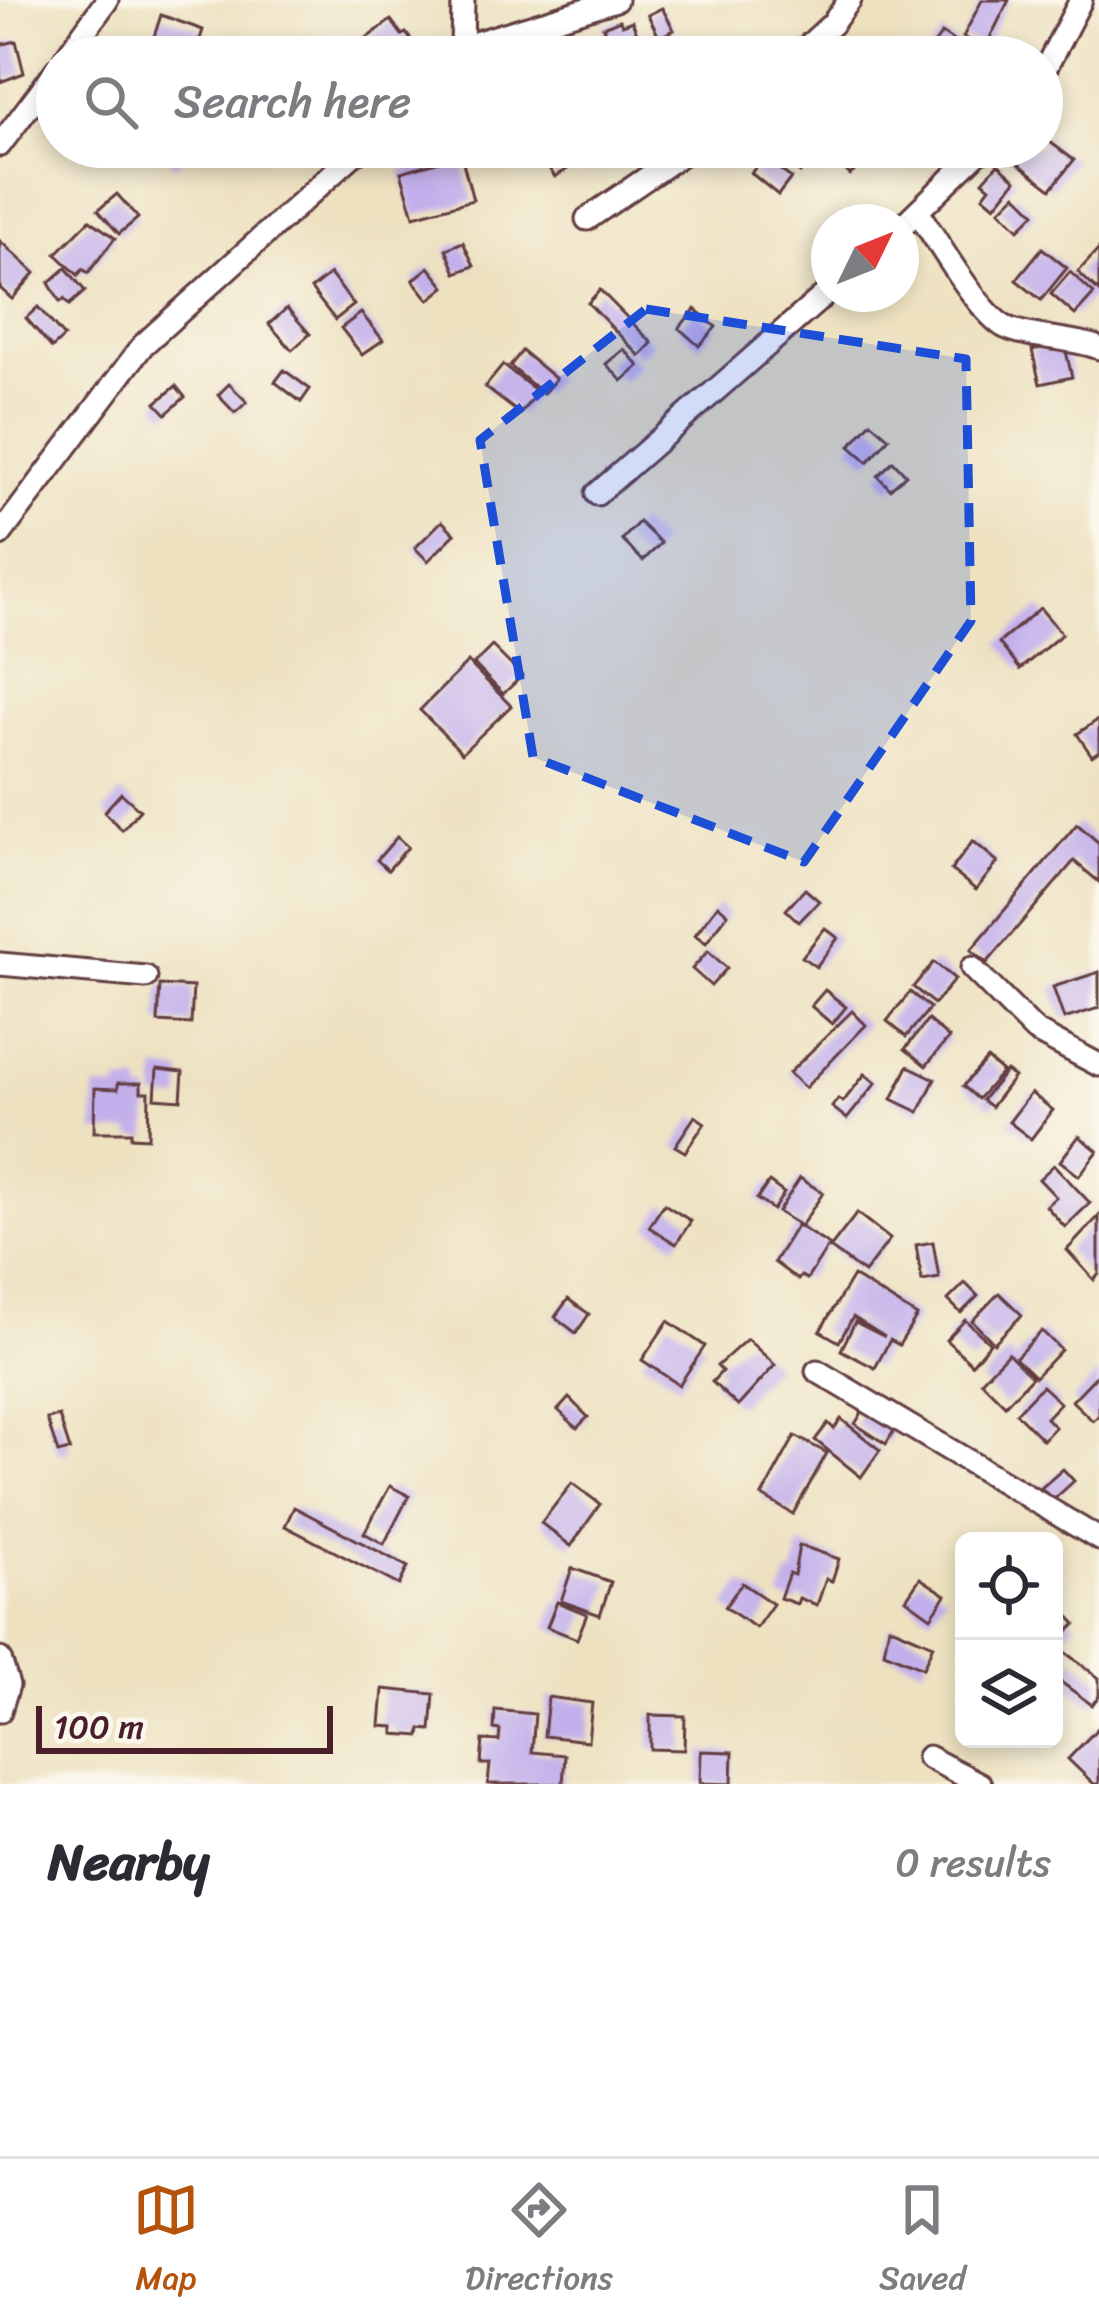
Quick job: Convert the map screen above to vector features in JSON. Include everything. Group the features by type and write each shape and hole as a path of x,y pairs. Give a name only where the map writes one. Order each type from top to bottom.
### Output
{"street":[{"path":"81,36 106,0"},
{"path":"459,36 463,0"},
{"path":"506,36 616,0"},
{"path":"819,36 850,0"},
{"path":"1062,36 1081,0"},
{"path":"0,145 36,97"},
{"path":"0,535 143,345 339,168"},
{"path":"587,219 661,168"},
{"path":"919,211 963,168"},
{"path":"919,230 1004,326 1099,348"},
{"path":"597,494 811,306"},
{"path":"0,964 146,977"},
{"path":"972,968 1035,1031 1099,1065"},
{"path":"817,1371 1099,1539"},
{"path":"0,1659 8,1685 0,1711"},
{"path":"928,1756 980,1784"}],"highlighted area":[{"path":"646,309 966,359 971,621 804,862 533,757 480,440"}],"building":[{"path":"982,0 1009,0 991,36 964,36"},
{"path":"662,8 674,30 658,36 648,15"},
{"path":"161,15 203,30 201,36 154,36"},
{"path":"391,20 408,36 369,36"},
{"path":"632,21 638,36 607,36 603,27"},
{"path":"16,41 24,73 0,82 0,45"},
{"path":"1063,152 1074,160 1051,189 1024,168 1063,168"},
{"path":"464,168 473,200 414,216 401,172"},
{"path":"549,168 569,168 555,177"},
{"path":"755,168 778,168 791,178 778,195 751,173"},
{"path":"994,168 1002,168 1016,180 995,206 983,196 990,187 983,181"},
{"path":"117,194 138,218 119,234 98,210"},
{"path":"1016,194 1035,213 1019,229 1000,210"},
{"path":"90,220 115,238 88,273 83,269 78,275 56,254"},
{"path":"0,241 35,273 12,299 0,288"},
{"path":"463,242 474,266 456,273 446,249"},
{"path":"1042,248 1067,268 1041,300 1016,280"},
{"path":"1099,249 1099,292 1078,272"},
{"path":"429,267 445,287 429,300 413,280"},
{"path":"66,268 85,291 69,305 64,299 60,302 49,283"},
{"path":"1070,272 1094,294 1075,315 1051,294"},
{"path":"330,274 354,305 335,320 311,289"},
{"path":"600,290 652,343 640,356 588,303"},
{"path":"38,307 64,337 52,348 26,318"},
{"path":"287,308 310,334 292,350 269,324"},
{"path":"695,309 716,327 699,346 679,328"},
{"path":"361,313 383,340 362,355 341,328"},
{"path":"1064,343 1072,377 1040,384 1032,350"},
{"path":"624,349 639,366 622,381 606,364"},
{"path":"522,351 556,379 543,394 510,366"},
{"path":"503,365 538,392 520,414 485,387"},
{"path":"284,370 310,389 301,402 275,382"},
{"path":"229,384 247,402 235,413 218,395"},
{"path":"176,386 185,397 166,414 156,403"},
{"path":"871,422 889,438 868,462 850,446"},
{"path":"893,461 906,475 890,489 878,476"},
{"path":"442,521 455,534 428,561 415,548"},
{"path":"639,522 661,543 643,561 622,540"},
{"path":"1040,608 1062,634 1020,669 999,643"},
{"path":"492,646 522,676 503,694 474,664"},
{"path":"468,662 511,706 462,753 420,710"},
{"path":"1099,719 1099,751 1092,756 1077,734"},
{"path":"121,793 140,810 122,830 104,812"},
{"path":"1077,824 1099,843 1099,882 1074,861 987,963 971,950"},
{"path":"397,837 408,847 388,870 377,860"},
{"path":"973,841 998,862 976,890 951,870"},
{"path":"805,889 819,901 799,922 786,910"},
{"path":"718,905 728,914 706,943 695,935"},
{"path":"825,928 838,938 816,967 802,957"},
{"path":"708,951 727,968 711,986 692,969"},
{"path":"934,962 955,979 934,1004 913,987"},
{"path":"1099,972 1099,1008 1064,1019 1053,987"},
{"path":"160,985 193,987 191,1024 158,1022"},
{"path":"825,990 846,1007 832,1024 811,1006"},
{"path":"910,992 930,1008 906,1037 887,1021"},
{"path":"852,1011 866,1025 805,1088 789,1073"},
{"path":"928,1020 949,1038 926,1066 905,1049"},
{"path":"987,1059 1002,1072 978,1099 963,1086"},
{"path":"908,1066 935,1079 919,1112 892,1099"},
{"path":"157,1069 183,1072 181,1100 155,1098"},
{"path":"1006,1071 1014,1077 991,1107 982,1100"},
{"path":"865,1074 876,1083 847,1119 832,1107 838,1099 843,1102"},
{"path":"118,1083 141,1083 141,1092 149,1092 148,1138 131,1137 131,1132 94,1132 95,1088 118,1089"},
{"path":"1031,1093 1053,1110 1031,1139 1009,1122"},
{"path":"695,1116 705,1123 685,1152 675,1146"},
{"path":"1079,1136 1098,1151 1079,1176 1060,1161"},
{"path":"1054,1165 1090,1203 1065,1227 1046,1206 1056,1197 1039,1179"},
{"path":"800,1178 823,1193 801,1226 778,1212"},
{"path":"769,1182 784,1193 773,1210 757,1199"},
{"path":"664,1204 691,1221 676,1244 649,1227"},
{"path":"857,1213 890,1239 864,1273 830,1248"},
{"path":"1099,1216 1099,1274 1094,1280 1067,1250"},
{"path":"797,1225 829,1245 807,1279 801,1276 798,1280 774,1262"},
{"path":"933,1242 939,1278 922,1281 916,1245"},
{"path":"853,1276 917,1316 899,1345 890,1340 875,1368 841,1350 855,1322 885,1337 853,1317 839,1342 820,1331"},
{"path":"965,1283 978,1296 961,1313 948,1300"},
{"path":"999,1293 1022,1315 994,1343 972,1321"},
{"path":"568,1299 589,1314 576,1333 555,1317"},
{"path":"965,1320 990,1343 972,1364 946,1340"},
{"path":"668,1321 705,1346 679,1385 642,1360"},
{"path":"1042,1331 1061,1350 1035,1377 1015,1358"},
{"path":"747,1339 775,1365 738,1406 712,1382 722,1371 717,1366"},
{"path":"1008,1353 1032,1377 1005,1405 981,1381"},
{"path":"1099,1373 1099,1415 1093,1421 1072,1401"},
{"path":"1042,1386 1060,1403 1046,1418 1055,1427 1043,1440 1016,1413"},
{"path":"569,1398 588,1417 577,1428 558,1410"},
{"path":"864,1409 895,1429 886,1444 855,1424"},
{"path":"59,1416 70,1450 58,1453 47,1419"},
{"path":"841,1419 880,1450 861,1477 815,1440 828,1423 834,1429"},
{"path":"795,1436 827,1453 793,1514 762,1496"},
{"path":"1063,1469 1074,1481 1053,1500 1041,1488"},
{"path":"572,1483 600,1504 571,1546 541,1523"},
{"path":"390,1486 409,1496 384,1544 364,1533"},
{"path":"294,1507 408,1567 399,1585 285,1526"},
{"path":"799,1545 839,1559 817,1605 780,1598 789,1573 794,1575"},
{"path":"572,1568 611,1582 600,1615 561,1601"},
{"path":"920,1578 946,1595 931,1617 906,1599"},
{"path":"742,1583 773,1604 756,1628 725,1607"},
{"path":"557,1602 587,1614 577,1639 547,1627"},
{"path":"1063,1610 1076,1624 1063,1636"},
{"path":"889,1626 933,1645 923,1668 884,1652"},
{"path":"1063,1651 1099,1678 1099,1696 1092,1705 1063,1684"},
{"path":"383,1689 434,1694 431,1730 421,1729 420,1736 394,1734 394,1727 380,1726"},
{"path":"548,1697 592,1703 588,1741 544,1736"},
{"path":"495,1710 535,1714 532,1752 565,1755 563,1784 488,1784 490,1764 481,1764 483,1740 499,1741"},
{"path":"650,1715 685,1716 684,1750 650,1749"},
{"path":"1099,1727 1099,1784 1094,1784 1068,1759"},
{"path":"701,1751 733,1752 732,1784 700,1783"}]}
